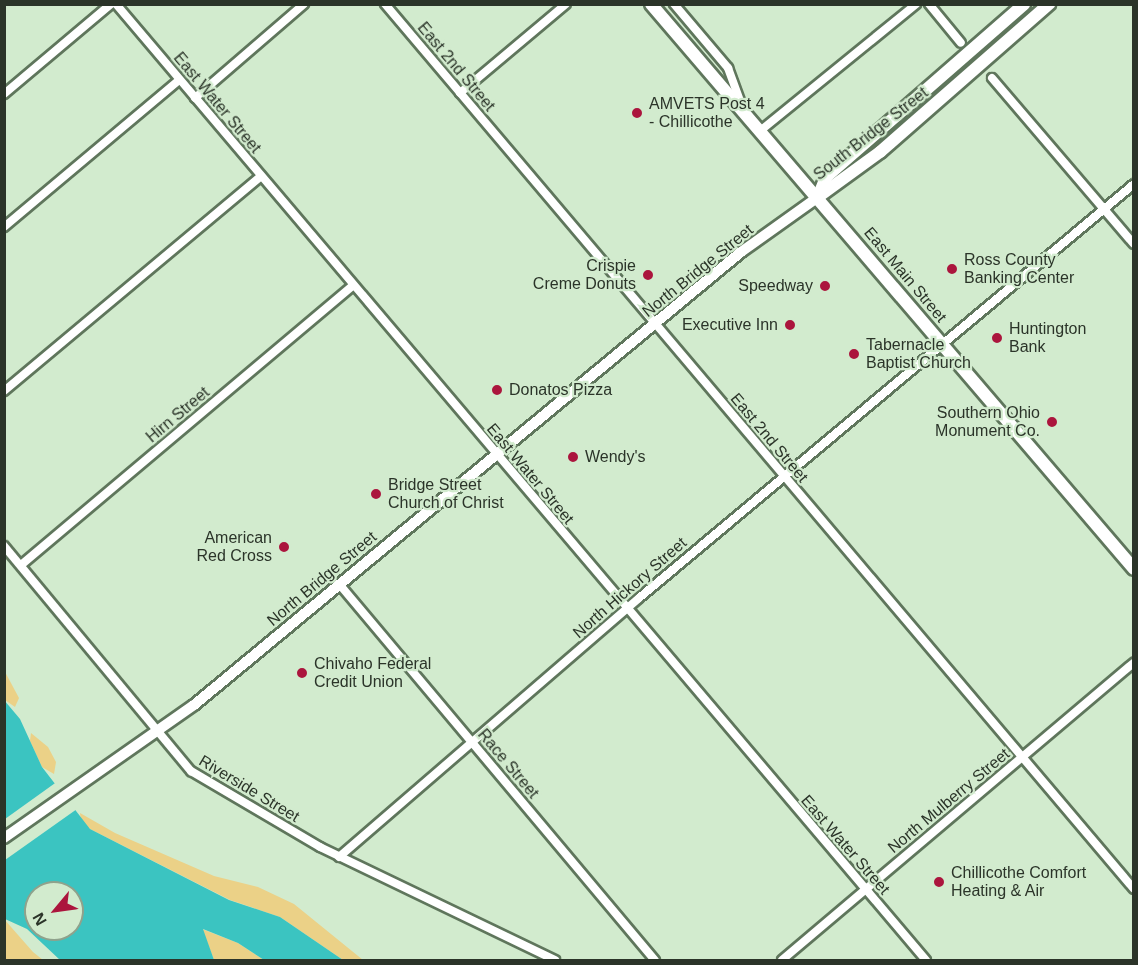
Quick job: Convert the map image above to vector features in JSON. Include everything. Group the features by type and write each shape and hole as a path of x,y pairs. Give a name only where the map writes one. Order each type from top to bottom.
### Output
{"main road":[{"name":"East Main Street","path":"651,4 1134,569"},
{"name":"South Bridge Street","path":"818,197 826,177 1024,4"},
{"name":"South Bridge Street","path":"818,197 835,188 888,144 1049,4"},
{"name":"North Bridge Street","path":"4,838 158,731 340,585 741,252 818,197"}],"street":[{"path":"4,94 111,4"},
{"name":"East Water Street","path":"116,4 926,960"},
{"path":"195,98 304,4"},
{"name":"East 2nd Street","path":"385,4 1134,889"},
{"path":"460,93 566,4"},
{"name":"East Main Street","path":"674,4 728,68 744,113"},
{"path":"760,132 916,4"},
{"path":"929,4 961,43"},
{"path":"992,78 1134,244"},
{"path":"4,227 179,80"},
{"path":"4,391 261,176"},
{"name":"North Hickory Street","path":"339,857 627,608 941,343 1134,184"},
{"name":"Hirn Street","path":"21,565 353,285"},
{"name":"Riverside Street","path":"4,546 191,771 339,857 555,960"},
{"name":"Race Street","path":"340,585 655,960"},
{"name":"North Mulberry Street","path":"782,960 1134,663"}],"shaded area":[{"path":"4,670 19,698 15,707 5,700"},
{"path":"31,733 48,747 56,762 54,774 42,767 30,741"},
{"path":"80,813 115,833 214,876 258,887 294,904 363,960 343,960 280,917 230,900 90,829 81,822"},
{"path":"4,919 33,952 43,960 5,960"},
{"path":"202,929 238,943 264,960 214,960"}],"water":[{"path":"4,700 20,719 42,767 90,829 229,900 280,917 343,960 264,960 238,943 203,929 214,960 60,960 40,941 84,941 84,881 24,881 24,928 5,919"}],"pier":[{"path":"58,781 77,809 5,860 5,819"}],"place":[{"name":"AMVETS Post 4 - Chillicothe","path":"637,113"},
{"name":"Ross County Banking Center","path":"952,269"},
{"name":"Crispie Creme Donuts","path":"648,275"},
{"name":"Speedway","path":"825,286"},
{"name":"Executive Inn","path":"790,325"},
{"name":"Huntington Bank","path":"997,338"},
{"name":"Tabernacle Baptist Church","path":"854,354"},
{"name":"Donatos Pizza","path":"497,390"},
{"name":"Southern Ohio Monument Co.","path":"1052,422"},
{"name":"Wendy's","path":"573,457"},
{"name":"Bridge Street Church of Christ","path":"376,494"},
{"name":"American Red Cross","path":"284,547"},
{"name":"Chivaho Federal Credit Union","path":"302,673"},
{"name":"Chillicothe Comfort Heating & Air","path":"939,882"}]}
